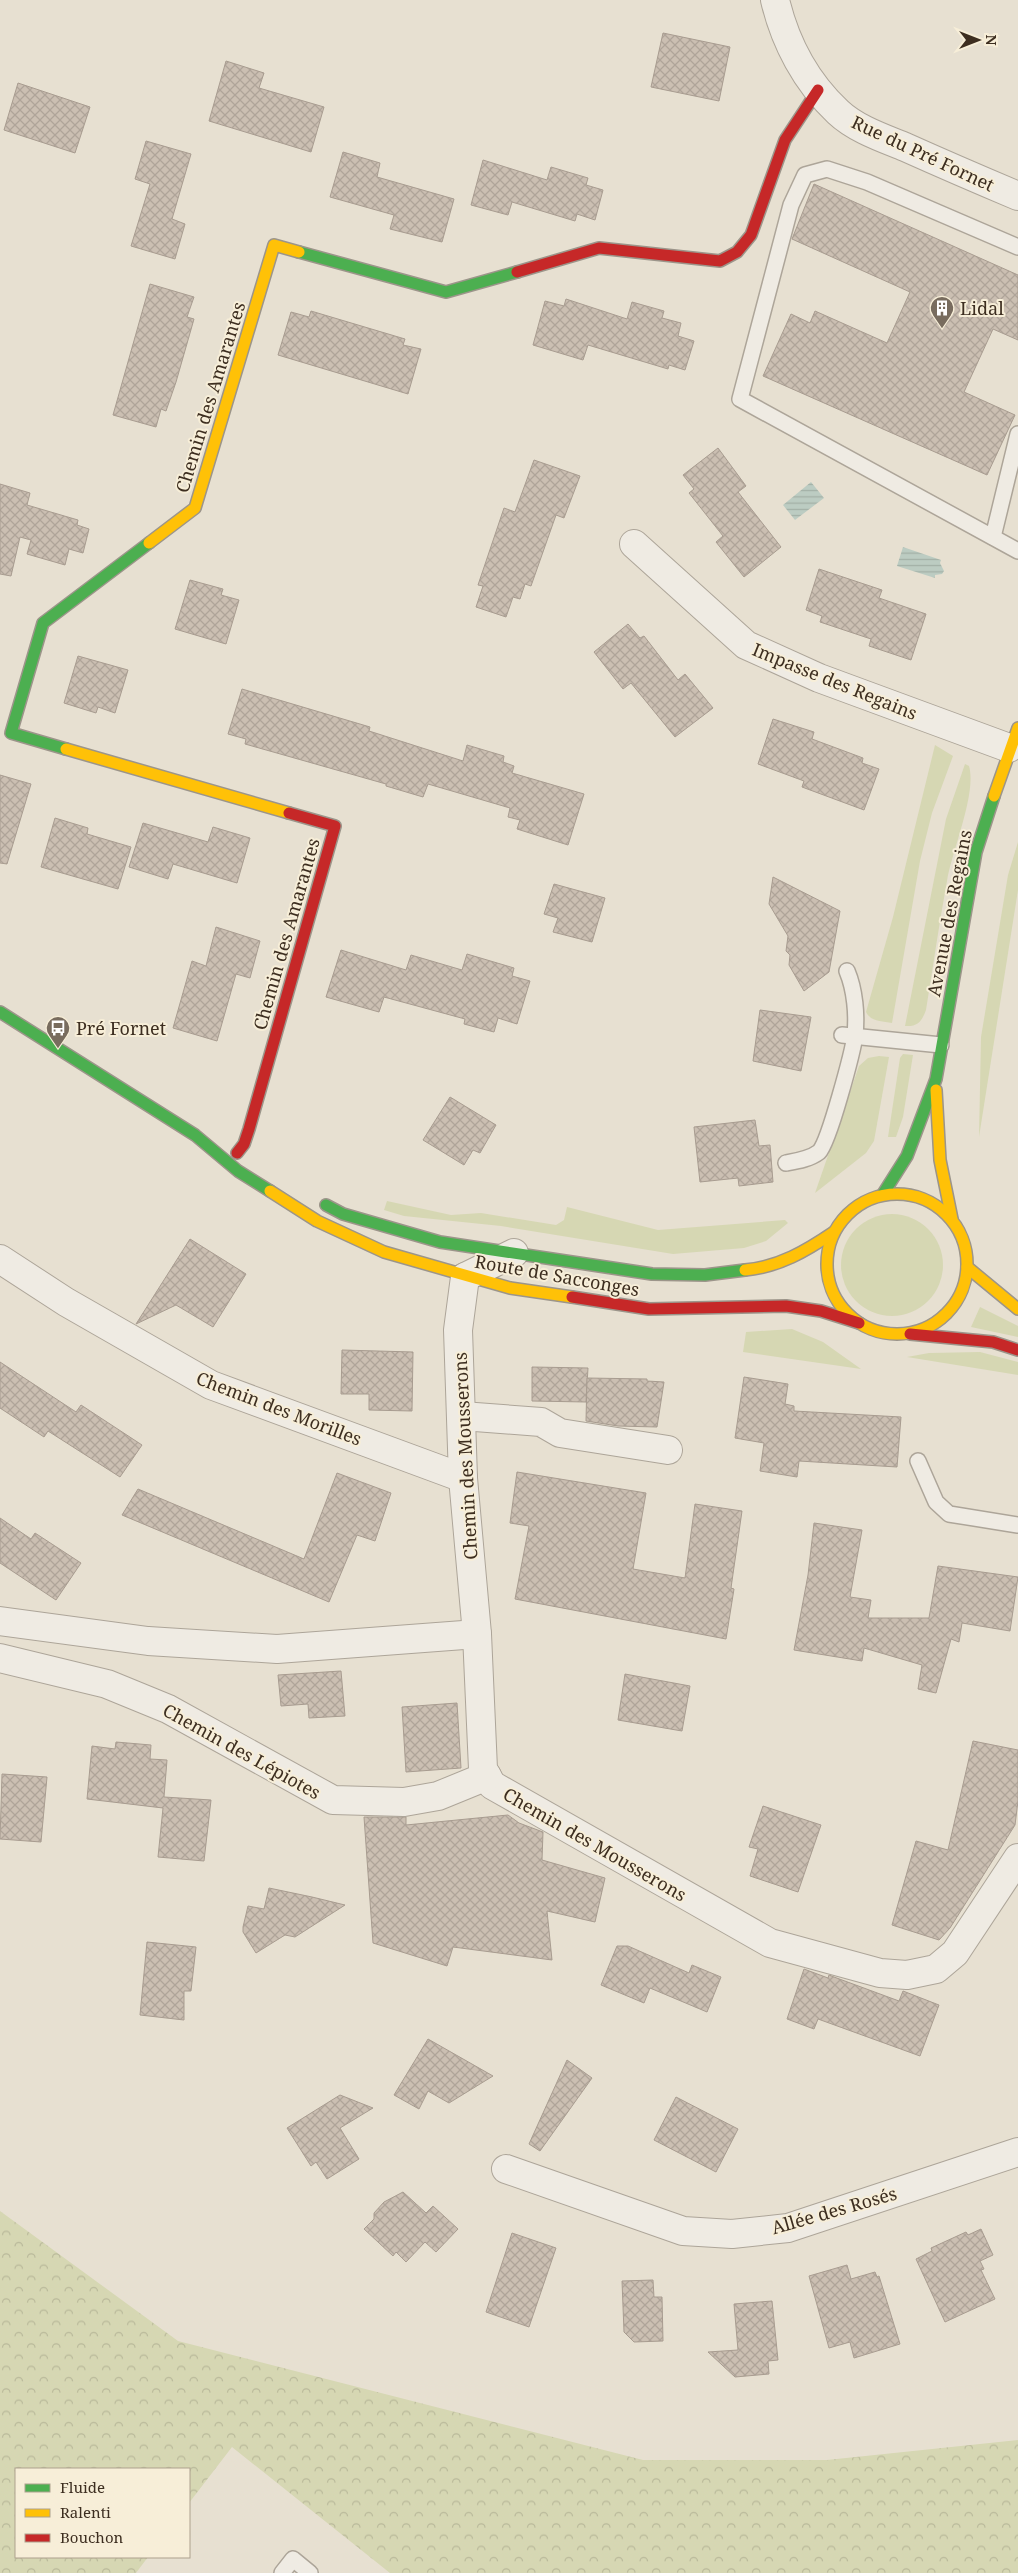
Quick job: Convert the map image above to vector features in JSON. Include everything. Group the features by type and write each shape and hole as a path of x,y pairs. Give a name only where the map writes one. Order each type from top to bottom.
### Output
{"street":[{"name":"Rue du Pré Fornet","path":"775,0 781,24 797,59 818,90 839,113 867,131 1018,196"},
{"name":"Chemin des Amarantes","path":"240,1155 336,826 11,733 43,623 195,508 274,245 446,292 599,248 720,261 737,252 752,235 785,140 818,90"},
{"name":"Impasse des Regains","path":"634,544 746,645 819,678 1014,738"},
{"name":"Avenue des Regains","path":"952,1220 940,1160 936,1079 976,852 1014,738"},
{"name":"Route de Sacconges","path":"0,1012 195,1135 238,1171 317,1221 384,1252 465,1277 510,1288 649,1310 786,1306 821,1311 859,1323"},
{"name":"Avenue des Regains","path":"883,1194 907,1156 936,1079"},
{"name":"Route de Sacconges","path":"195,1135 240,1155"},
{"path":"904,1334 928,1327 948,1312 962,1291 967,1267 964,1242 952,1220 933,1202 909,1194 883,1194 854,1207 834,1232 827,1256 829,1282 840,1306 859,1323 880,1332 993,1342 1018,1350"},
{"name":"Route de Sacconges","path":"312,1197 343,1214 440,1242 652,1274 705,1276 767,1268 806,1251 834,1232"},
{"path":"440,1242 465,1277 514,1253"},
{"name":"Chemin des Morilles","path":"0,1259 66,1302 211,1385 463,1478"},
{"path":"967,1267 1018,1310"},
{"name":"Chemin des Mousserons","path":"465,1277 458,1330 463,1478 477,1634 482,1760 483,1769 492,1785 770,1943 880,1973 907,1975 936,1969 956,1953 1014,1874"},
{"path":"462,1416 541,1422 560,1433 668,1450"},
{"path":"0,1621 148,1641 277,1649 477,1634"},
{"name":"Chemin des Lépiotes","path":"0,1658 107,1684 168,1709 333,1800 404,1802 438,1796 487,1776"},
{"name":"Allée des Rosés","path":"506,2169 683,2231 732,2234 788,2228 1018,2152"}],"lane":[{"path":"1018,247 867,182 827,169 805,175 791,205 740,399 1018,551"},
{"path":"993,537 1018,434"},
{"path":"786,1163 804,1159 819,1151 830,1128 849,1035 853,985 847,971"},
{"path":"849,1035 941,1045"},
{"path":"918,1461 936,1502 949,1514 1018,1525"},
{"path":"282,2573 292,2559 310,2573"}],"green space":[{"path":"935,745 953,756 932,813 920,861 892,1023 871,1018 866,1012 893,917"},
{"path":"965,764 969,766 971,777 970,791 947,881 926,1010 919,1022 905,1026 946,819"},
{"path":"1018,842 1018,890 979,1137 981,1037 1008,875"},
{"path":"903,1054 913,1055 903,1117 896,1137 888,1137 900,1058"},
{"path":"889,1057 874,1141 866,1153 815,1193 859,1066 868,1058"},
{"path":"387,1201 451,1215 481,1213 556,1225 564,1220 567,1207 658,1230 785,1220 788,1223 766,1241 744,1248 673,1254 501,1226 404,1216 384,1210"},
{"path":"892,1214 902,1215 921,1222 935,1236 942,1255 942,1275 935,1294 921,1308 902,1315 892,1316 882,1315 863,1308 849,1294 842,1275 841,1265 842,1255 849,1236 863,1222 882,1215"},
{"path":"980,1307 1018,1326 1018,1337 971,1327"},
{"path":"792,1329 823,1342 861,1369 743,1352 746,1332"},
{"path":"980,1352 1018,1362 1018,1375 907,1357 929,1353"},
{"path":"0,2211 178,2341 643,2460 827,2460 1018,2440 1018,2573 390,2573 232,2447 190,2502 190,2468 15,2468 15,2558 147,2558 136,2573 0,2573"}],"shaded area":[{"path":"811,482 824,498 795,520 783,505"},
{"path":"903,547 941,560 940,563 944,571 942,574 935,575 935,578 897,566"}],"building":[{"path":"663,33 730,47 719,101 651,87"},
{"path":"226,61 264,73 259,88 324,107 311,152 209,121"},
{"path":"18,83 90,107 75,153 4,130"},
{"path":"146,141 191,154 172,219 185,224 175,259 131,246 150,184 135,179"},
{"path":"343,152 380,163 377,177 454,199 442,242 390,229 394,215 330,197"},
{"path":"483,160 547,180 551,167 588,178 586,185 603,190 595,220 577,214 575,221 512,202 508,215 471,205"},
{"name":"Lidal","path":"814,184 1018,275 1018,340 993,329 964,392 1015,415 987,475 763,376 791,314 810,323 815,311 887,343 910,292 792,239"},
{"path":"150,284 194,297 187,317 194,319 176,382 166,411 161,409 156,427 113,415"},
{"path":"566,299 627,319 632,302 664,311 662,318 681,323 678,336 694,341 685,370 669,365 668,369 588,345 583,360 533,345 545,301 564,306"},
{"path":"311,311 405,339 403,345 421,349 408,394 278,355 291,312 309,317"},
{"path":"718,448 746,486 738,492 781,547 744,577 716,542 723,536 689,493 694,489 683,475"},
{"path":"534,460 580,476 564,518 556,515 531,586 525,584 520,599 513,597 506,617 476,607 483,586 478,585 504,508 515,512"},
{"path":"0,484 30,493 27,505 78,520 77,525 89,529 83,553 69,549 65,565 27,554 31,540 20,537 11,576 0,574"},
{"path":"819,569 882,590 879,598 926,614 911,660 869,646 871,639 820,622 822,616 806,610"},
{"path":"190,580 223,589 221,595 239,600 226,644 175,629"},
{"path":"628,624 640,638 644,636 678,680 685,674 713,708 675,737 631,683 623,689 594,652"},
{"path":"78,656 128,670 115,713 98,707 96,713 64,703"},
{"path":"242,689 370,727 369,731 463,761 467,745 504,756 503,762 514,766 512,773 584,794 568,845 517,829 520,820 508,817 510,808 428,784 423,797 386,786 386,784 245,744 246,739 228,734"},
{"path":"773,719 814,732 812,739 863,758 862,763 879,769 864,810 802,787 804,781 758,764"},
{"path":"0,775 31,784 7,864 0,863"},
{"path":"55,818 88,828 87,834 131,847 118,889 41,867"},
{"path":"143,823 208,842 213,827 250,838 237,883 173,864 168,879 129,867"},
{"path":"773,877 840,911 829,972 804,991 789,965 790,955 786,951 788,936 769,904"},
{"path":"554,884 605,898 592,942 553,932 558,918 544,914"},
{"path":"216,927 260,941 250,978 236,974 217,1041 173,1028 192,961 206,966"},
{"path":"341,950 406,970 411,955 462,970 467,954 514,968 512,976 530,981 517,1024 498,1018 494,1032 464,1024 465,1019 384,997 379,1012 326,997"},
{"path":"760,1010 811,1017 801,1071 753,1061"},
{"path":"450,1097 496,1125 480,1153 473,1150 464,1165 423,1140"},
{"path":"755,1120 759,1146 770,1145 773,1182 739,1186 738,1178 700,1182 694,1127"},
{"path":"190,1239 246,1274 213,1327 176,1305 136,1324"},
{"path":"342,1350 413,1352 412,1411 369,1410 369,1394 341,1394"},
{"path":"0,1362 76,1412 81,1405 142,1445 120,1477 48,1431 44,1437 0,1408"},
{"path":"532,1367 588,1368 586,1402 532,1401"},
{"path":"744,1377 788,1384 785,1404 794,1406 794,1411 901,1417 897,1467 799,1461 797,1477 760,1471 764,1443 735,1438"},
{"path":"587,1378 647,1379 647,1381 664,1382 657,1427 618,1426 586,1421"},
{"path":"517,1472 646,1493 633,1569 685,1578 695,1504 742,1511 731,1588 734,1589 726,1639 515,1599 529,1526 510,1523"},
{"path":"337,1473 391,1493 375,1541 357,1535 329,1602 122,1515 138,1489 304,1559"},
{"path":"0,1518 31,1539 35,1533 81,1563 56,1600 0,1563"},
{"path":"814,1523 862,1530 850,1597 871,1600 868,1618 929,1618 938,1566 1018,1577 1010,1631 962,1623 959,1642 951,1639 936,1693 918,1689 922,1665 864,1648 862,1661 794,1650 808,1575"},
{"path":"341,1671 345,1716 309,1718 308,1704 281,1706 278,1675"},
{"path":"625,1674 690,1686 682,1731 618,1720"},
{"path":"457,1703 461,1768 406,1772 402,1707"},
{"path":"973,1741 1018,1750 1018,1801 1015,1825 950,1928 939,1940 892,1925 916,1841 948,1850"},
{"path":"116,1742 151,1745 150,1759 167,1760 164,1797 211,1800 204,1861 158,1857 163,1808 87,1799 92,1746 115,1749"},
{"path":"2,1774 47,1777 41,1842 0,1839"},
{"path":"763,1806 821,1825 798,1892 750,1876 758,1849 749,1847"},
{"path":"508,1815 519,1823 543,1832 542,1860 605,1878 595,1922 547,1911 552,1960 453,1947 447,1966 373,1943 364,1817 406,1817 406,1825"},
{"path":"269,1888 345,1905 295,1937 285,1935 256,1953 243,1932 243,1927 248,1906 264,1909"},
{"path":"147,1942 196,1947 191,1991 184,1991 184,2020 140,2015"},
{"path":"617,1946 628,1946 689,1973 692,1965 721,1977 707,2012 650,1988 644,2003 601,1985"},
{"path":"804,1969 828,1978 829,1975 899,2001 903,1991 939,2005 920,2056 818,2019 814,2029 787,2019"},
{"path":"428,2039 493,2076 449,2103 428,2091 419,2109 394,2095"},
{"path":"567,2060 592,2078 540,2151 529,2144"},
{"path":"340,2095 373,2108 340,2128 359,2159 327,2179 316,2162 311,2166 287,2128"},
{"path":"676,2097 738,2129 716,2172 654,2140"},
{"path":"403,2192 426,2213 433,2206 458,2229 436,2252 425,2242 406,2262 396,2252 393,2256 364,2229 374,2219 374,2213 384,2202"},
{"path":"981,2229 993,2255 980,2261 984,2269 981,2270 995,2299 945,2322 916,2259 932,2251 931,2248 966,2232 968,2235"},
{"path":"512,2233 556,2248 529,2327 486,2312"},
{"path":"847,2265 851,2279 875,2272 877,2277 879,2276 900,2344 854,2358 850,2342 829,2348 809,2276"},
{"path":"653,2280 654,2297 662,2297 663,2341 634,2342 624,2332 622,2281"},
{"path":"772,2301 778,2360 768,2361 769,2374 735,2377 708,2352 738,2350 734,2304"}],"traffic: fast":[{"path":"299,252 446,292 517,272"},
{"path":"66,749 11,733 43,623 149,543"},
{"path":"883,1194 907,1156 936,1079 976,852 994,796"},
{"path":"0,1012 195,1135 238,1171 270,1191"},
{"path":"326,1205 343,1214 440,1242 652,1274 705,1275 745,1270"}],"traffic: slow":[{"path":"149,543 195,508 274,245 299,252"},
{"path":"994,796 1018,728"},
{"path":"66,749 289,813"},
{"path":"936,1090 940,1160 952,1219"},
{"path":"270,1191 317,1221 384,1252 510,1288 572,1297"},
{"path":"897,1194 924,1199 946,1215 962,1237 967,1264 962,1291 946,1313 924,1329 897,1334 870,1329 848,1313 832,1291 827,1264 832,1237 848,1215 870,1199 897,1194"},
{"path":"745,1270 781,1262 813,1246 834,1232"},
{"path":"967,1267 1018,1309"}],"traffic: jam":[{"path":"517,272 599,248 720,261 737,252 751,235 785,140 818,90"},
{"path":"237,1153 244,1144 249,1129 335,826 289,813"},
{"path":"572,1297 649,1309 786,1306 821,1311 859,1323"},
{"path":"910,1334 993,1342 1018,1350"}],"place":[{"name":"Lidal","path":"942,329"},
{"name":"Pré Fornet","path":"58,1049"}]}
